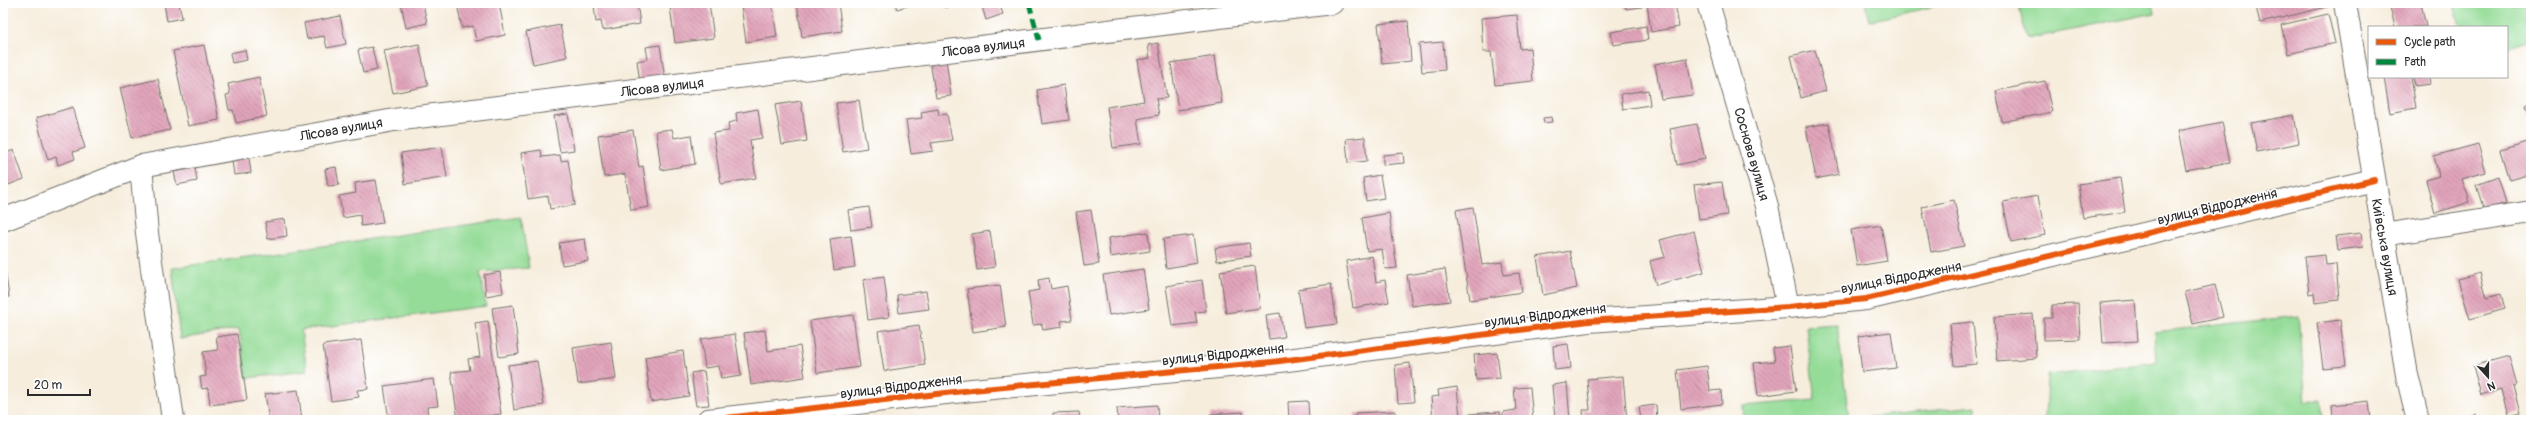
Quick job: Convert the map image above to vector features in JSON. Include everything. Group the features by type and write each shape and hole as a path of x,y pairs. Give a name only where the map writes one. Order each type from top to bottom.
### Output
{"street":[{"name":"Лісова вулиця","path":"3,220 141,166 394,120 1332,3"},
{"name":"Соснова вулиця","path":"1708,3 1767,206 1788,307"},
{"name":"Київська вулиця","path":"2345,3 2357,64 2374,180 2407,375 2418,420"},
{"path":"141,166 147,233 173,420"},
{"name":"вулиця Відродження","path":"708,420 972,390 1272,362 1589,321 1788,307 1866,298 2374,180"},
{"path":"2383,235 2531,212"}],"green space":[{"path":"1865,3 1949,3 1869,21"},
{"path":"2018,3 2153,3 2155,13 2027,39"},
{"path":"2454,3 2531,3 2531,40 2508,48 2508,26 2460,26"},
{"path":"521,217 529,268 480,272 486,306 301,330 307,371 247,378 239,329 180,339 172,268"},
{"path":"2298,316 2306,401 2322,399 2324,420 2045,420 2047,375 2156,362 2154,332"},
{"path":"1837,324 1849,419 1976,406 1976,420 1744,420 1743,406 1815,400 1806,326"}],"building":[{"path":"164,3 179,3 182,18 167,21"},
{"path":"401,3 423,3 427,23 406,28"},
{"path":"499,3 505,35 476,41 473,26 462,28 457,4"},
{"path":"599,3 637,3 640,24 603,30 601,21 596,22 594,5 599,5"},
{"path":"709,3 714,38 675,43 670,7"},
{"path":"772,3 777,37 746,42 741,5"},
{"path":"797,3 838,3 842,31 802,37"},
{"path":"895,3 917,3 897,9"},
{"path":"944,3 960,3 945,8"},
{"path":"981,3 999,3 1003,14 986,20"},
{"path":"1625,3 1641,3 1642,7 1626,9"},
{"path":"1647,3 1675,3 1679,27 1651,32"},
{"path":"2255,3 2334,3 2335,5 2260,23"},
{"path":"2389,3 2421,3 2426,26 2395,26"},
{"path":"2328,14 2335,43 2288,54 2281,25"},
{"path":"1517,15 1520,49 1530,48 1533,81 1495,85 1491,52 1483,52 1481,18"},
{"path":"340,16 346,44 327,48 324,36 307,39 304,23"},
{"path":"1408,21 1411,61 1382,64 1378,24"},
{"path":"560,25 567,57 533,64 526,32"},
{"path":"1646,26 1648,40 1613,45 1611,32"},
{"path":"1443,42 1445,70 1422,72 1419,44"},
{"path":"1158,43 1167,98 1156,99 1159,115 1137,119 1141,144 1113,148 1107,107 1144,101 1137,60 1150,58 1148,45"},
{"path":"419,44 428,86 393,93 384,51"},
{"path":"204,45 219,120 188,126 173,51"},
{"path":"660,45 665,79 640,82 637,61 648,59 646,47"},
{"path":"372,47 377,70 363,73 358,50"},
{"path":"245,50 247,60 232,63 230,53"},
{"path":"1815,50 1826,91 1801,98 1791,56"},
{"path":"1215,56 1222,103 1178,110 1171,63"},
{"path":"1687,58 1693,95 1661,99 1655,64"},
{"path":"946,59 951,96 936,98 930,61"},
{"path":"259,77 267,116 236,123 233,110 229,110 226,95 230,94 228,84"},
{"path":"2384,78 2411,78 2416,108 2390,113"},
{"path":"2413,78 2429,78 2430,84 2415,86"},
{"path":"158,79 170,130 132,138 120,88"},
{"path":"2045,81 2052,112 2002,122 1996,91"},
{"path":"1064,85 1069,120 1042,124 1037,90"},
{"path":"1648,90 1650,105 1623,109 1621,94"},
{"path":"859,100 867,148 843,152 836,103"},
{"path":"801,101 807,141 782,145 775,105"},
{"path":"2531,104 2531,122 2526,105"},
{"path":"73,107 85,148 73,152 75,159 58,165 56,157 48,160 36,118"},
{"path":"758,109 762,138 750,140 756,178 721,184 713,133 729,131 728,123 737,121 736,113"},
{"path":"938,109 939,115 947,114 952,140 931,143 933,151 911,154 906,120 922,118 921,112"},
{"path":"568,114 574,150 560,152 554,116"},
{"path":"2294,115 2299,143 2257,152 2251,123"},
{"path":"1551,117 1552,122 1544,123 1543,118"},
{"path":"2222,122 2230,162 2186,170 2178,131"},
{"path":"1829,123 1839,174 1816,179 1806,127"},
{"path":"1697,124 1705,159 1677,165 1670,129"},
{"path":"672,129 674,138 691,135 695,164 661,170 656,131"},
{"path":"633,130 639,167 643,166 649,207 631,210 625,174 604,177 598,135"},
{"path":"1365,137 1367,161 1348,163 1346,139"},
{"path":"2531,141 2531,174 2509,180 2500,150"},
{"path":"2478,144 2486,172 2462,179 2470,202 2435,213 2426,180 2439,176 2434,156"},
{"path":"442,147 447,177 405,184 401,153"},
{"path":"14,150 24,179 3,187 3,154"},
{"path":"541,150 542,157 560,155 561,161 568,160 575,205 550,209 548,196 528,199 521,153"},
{"path":"1403,153 1404,163 1383,165 1383,155"},
{"path":"249,158 251,173 234,175 232,161"},
{"path":"336,167 339,185 328,186 325,169"},
{"path":"195,168 197,181 177,185 174,172"},
{"path":"1380,175 1384,198 1366,201 1363,178"},
{"path":"2498,177 2506,203 2484,210 2476,185"},
{"path":"2120,178 2125,212 2083,218 2078,184"},
{"path":"376,180 383,223 361,226 360,215 343,218 339,196 356,193 355,183"},
{"path":"1722,182 1727,215 1699,219 1694,185"},
{"path":"2038,196 2045,235 2011,242 2003,202"},
{"path":"1954,200 1964,246 1931,252 1922,207"},
{"path":"869,207 872,227 851,230 848,210"},
{"path":"1473,207 1482,265 1502,262 1504,275 1519,273 1522,292 1470,300 1456,210"},
{"path":"1091,210 1099,264 1084,266 1076,212"},
{"path":"1389,213 1397,268 1385,269 1382,249 1367,251 1362,218"},
{"path":"285,219 287,236 268,239 265,222"},
{"path":"1881,225 1887,261 1857,266 1851,230"},
{"path":"990,231 995,267 977,270 972,234"},
{"path":"1694,231 1704,272 1656,285 1650,261 1665,257 1660,240"},
{"path":"1148,232 1150,251 1110,257 1108,238"},
{"path":"2361,233 2363,247 2338,250 2336,236"},
{"path":"1193,235 1197,263 1166,268 1163,239"},
{"path":"851,236 855,267 834,270 830,239"},
{"path":"585,239 588,261 562,265 559,243"},
{"path":"1249,243 1251,256 1217,261 1215,248"},
{"path":"1570,251 1577,288 1543,295 1537,257"},
{"path":"3,254 9,297 3,298"},
{"path":"2325,255 2326,265 2336,264 2339,300 2315,303 2314,293 2309,294 2305,257"},
{"path":"1372,256 1376,282 1385,280 1389,302 1353,308 1346,261"},
{"path":"1255,266 1260,308 1226,313 1220,271"},
{"path":"1143,269 1149,309 1109,315 1103,275"},
{"path":"1445,269 1450,301 1412,306 1407,275"},
{"path":"500,272 503,293 486,296 484,275"},
{"path":"2480,273 2487,298 2501,294 2505,309 2470,319 2458,279"},
{"path":"884,277 889,317 868,320 863,280"},
{"path":"1049,278 1051,289 1067,286 1072,320 1061,321 1062,327 1043,330 1042,324 1033,325 1028,292 1039,290 1038,280"},
{"path":"1202,280 1206,311 1195,312 1197,323 1172,326 1166,286"},
{"path":"1331,284 1337,324 1304,328 1298,289"},
{"path":"1000,285 1006,327 973,332 967,289"},
{"path":"2215,285 2223,317 2193,324 2185,292"},
{"path":"926,291 929,309 899,313 897,295"},
{"path":"2135,300 2138,341 2103,343 2100,303"},
{"path":"2078,304 2080,339 2044,340 2044,318 2052,318 2052,305"},
{"path":"513,305 519,354 499,357 492,308"},
{"path":"1280,313 1284,337 1269,339 1266,315"},
{"path":"2033,314 2036,358 1997,361 1994,317"},
{"path":"853,315 860,367 817,373 810,321"},
{"path":"2340,320 2346,366 2323,368 2317,323"},
{"path":"488,321 501,414 458,420 451,372 470,370 468,359 480,357 475,323"},
{"path":"1973,322 1977,364 1954,366 1950,324"},
{"path":"919,325 925,365 884,371 878,331"},
{"path":"765,330 768,351 800,346 805,377 751,385 744,333"},
{"path":"1891,332 1896,368 1862,372 1858,336"},
{"path":"237,334 247,400 210,405 208,388 202,389 200,377 206,376 203,352 218,350 216,337"},
{"path":"735,334 741,376 721,379 719,366 705,368 701,339"},
{"path":"361,340 368,389 357,390 359,397 331,401 323,345"},
{"path":"611,342 616,379 578,384 573,348"},
{"path":"1568,344 1571,368 1555,370 1553,346"},
{"path":"1790,346 1796,391 1758,396 1754,363 1775,361 1773,348"},
{"path":"683,351 689,396 651,402 645,357"},
{"path":"1497,353 1500,378 1476,380 1474,355"},
{"path":"2509,356 2517,385 2513,386 2520,412 2508,415 2501,389 2481,395 2473,366"},
{"path":"537,361 544,405 514,410 508,365"},
{"path":"1410,363 1414,402 1398,403 1395,365"},
{"path":"1707,366 1710,391 1721,390 1722,404 1681,409 1677,370"},
{"path":"704,371 709,405 696,406 691,373"},
{"path":"1623,376 1627,420 1584,420 1583,410 1590,410 1587,379"},
{"path":"434,379 438,406 427,407 428,418 389,420 384,386"},
{"path":"1567,383 1570,420 1555,420 1552,385"},
{"path":"1457,387 1460,417 1433,420 1431,397 1439,396 1438,390"},
{"path":"1530,387 1533,420 1503,420 1503,412 1516,410 1514,388"},
{"path":"298,390 302,420 269,420 265,394"},
{"path":"1308,401 1309,420 1289,420 1288,402"},
{"path":"2369,401 2371,420 2333,420 2332,405"},
{"path":"1157,405 1158,420 1118,420 1117,408"},
{"path":"1656,405 1657,420 1641,420 1639,407"},
{"path":"1395,411 1396,420 1356,420 1355,413"},
{"path":"1079,412 1080,420 1053,420 1053,413"},
{"path":"1243,412 1244,420 1210,420 1210,414"},
{"path":"1500,412 1501,420 1468,420 1467,414"},
{"path":"2476,414 2477,420 2455,420 2455,419"},
{"path":"2401,418 2401,420 2389,420 2389,419"}],"marked path":[{"path":"1029,3 1039,40"}],"cycle path":[{"path":"708,420 972,390 1272,362 1589,321 1788,307 1866,299 2374,180"}]}
